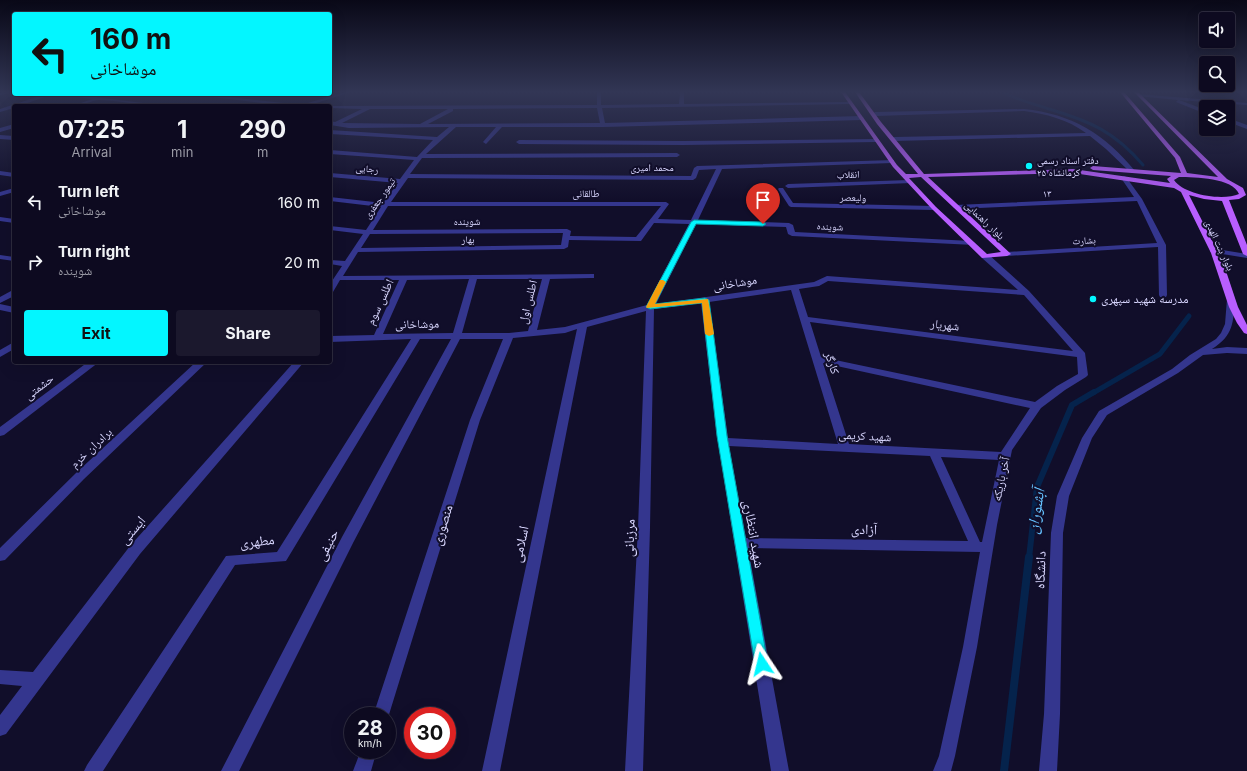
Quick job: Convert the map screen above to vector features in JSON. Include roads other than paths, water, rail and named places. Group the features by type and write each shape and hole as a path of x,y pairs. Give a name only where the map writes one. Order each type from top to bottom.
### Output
{"main road":[{"path":"868,128 909,182 985,256"},
{"name":"بلوار راهنمایی","path":"884,128 923,176 1007,254"},
{"path":"1153,128 1178,158 1185,175"},
{"path":"1173,128 1226,182"},
{"path":"904,176 1073,170 1082,168 1205,176 1234,185 1247,187"},
{"path":"1073,170 1179,188 1203,196 1225,199 1244,198 1243,192 1234,185"},
{"path":"1178,175 1170,180 1179,188"},
{"name":"بلوار بنت الهدی","path":"1179,188 1219,261 1231,300 1242,324 1247,331"},
{"name":"بلوار بنت الهدی","path":"1225,199 1247,255"},
{"name":"بلوار راهنمایی","path":"985,256 1007,254"}],"street":[{"name":"تیمور جعفری","path":"332,287 404,179 420,158 452,128"},
{"path":"486,142 498,128"},
{"path":"514,128 558,134 597,132 876,140"},
{"path":"584,155 597,132 597,128"},
{"path":"519,142 558,134 673,128"},
{"path":"1085,128 1094,134 1132,171"},
{"path":"332,132 439,139"},
{"path":"894,139 1094,134"},
{"path":"0,137 12,138"},
{"path":"332,152 420,158 677,155"},
{"name":"محمد امیری","path":"404,179 523,177 693,178 697,168 892,161"},
{"path":"650,307 694,222 720,167"},
{"path":"523,177 527,169"},
{"path":"0,173 12,175"},
{"name":"رجایی","path":"332,175 404,179"},
{"path":"1124,178 1139,199 1162,245 1163,295"},
{"name":"انقلاب","path":"788,186 909,182"},
{"name":"ولیعصر","path":"781,189 791,205 934,208"},
{"path":"0,194 12,191"},
{"name":"طالقانی","path":"332,199 386,204 459,203 509,200 666,204 638,239 566,234"},
{"name":"۱۳","path":"956,207 1139,199"},
{"path":"454,211 459,203"},
{"path":"0,219 12,221"},
{"path":"653,221 694,222"},
{"name":"شوینده","path":"694,222 789,225 792,234 971,242"},
{"name":"شوینده","path":"332,228 368,232 566,234"},
{"name":"بهار","path":"356,250 564,247 566,234"},
{"name":"بشارت","path":"1007,254 1162,245"},
{"path":"1213,250 1247,255"},
{"path":"985,256 1026,293 1082,355"},
{"path":"0,257 12,259"},
{"path":"332,262 346,264"},
{"name":"اطلس اول","path":"532,333 547,276"},
{"path":"338,278 591,276"},
{"name":"اطلس سوم","path":"377,337 404,277"},
{"name":"حنیفی","path":"230,771 346,540 457,336 474,277"},
{"name":"موشاخانی","path":"332,338 509,336 565,330 650,307 816,284 827,278 1026,293"},
{"name":"کارگر","path":"794,286 845,448"},
{"path":"0,300 12,294"},
{"name":"شهید انتظاری","path":"705,300 724,442 780,771"},
{"name":"دانشگاه","path":"1048,771 1052,714 1057,533 1063,496 1087,438 1103,413 1175,371 1222,338 1229,324 1231,300"},
{"path":"0,306 12,309"},
{"name":"مرزبانی","path":"634,771 644,528 650,307"},
{"name":"شهریار","path":"804,319 1082,355"},
{"name":"اسلامی","path":"491,771 584,324"},
{"name":"مطهری","path":"93,771 231,560 281,557 417,336"},
{"name":"منصوری","path":"384,707 475,420 509,336"},
{"path":"0,354 12,346"},
{"path":"1193,357 1219,350 1247,351"},
{"name":"آخر باریکه","path":"942,771 947,756 970,647 982,546 1007,450 1037,406 1060,388 1083,375 1082,355"},
{"path":"817,359 1037,406"},
{"name":"حشمتی","path":"0,432 91,364"},
{"name":"برادران خرم","path":"0,556 80,476 200,364"},
{"name":"ایستی","path":"0,728 135,550 297,364"},
{"name":"شهید کریمی","path":"724,442 1005,456"},
{"path":"934,453 982,546"},
{"name":"آزادی","path":"741,543 982,546"},
{"path":"0,677 36,680"},
{"path":"362,771 366,759"}],"waterway":[{"name":"آبشوران","path":"1099,128 1122,144 1143,165"},
{"name":"آبشوران","path":"1093,393 1160,354 1189,316"},
{"name":"آبشوران","path":"1029,558 1037,487 1072,405 1094,392"},
{"name":"آبشوران","path":"1004,771 1029,557"}],"place":[{"name":"دفتر اسناد رسمی ۲۵ کرمانشاه","path":"1029,166"},
{"name":"مدرسه شهید سپهری","path":"1093,299"}]}
